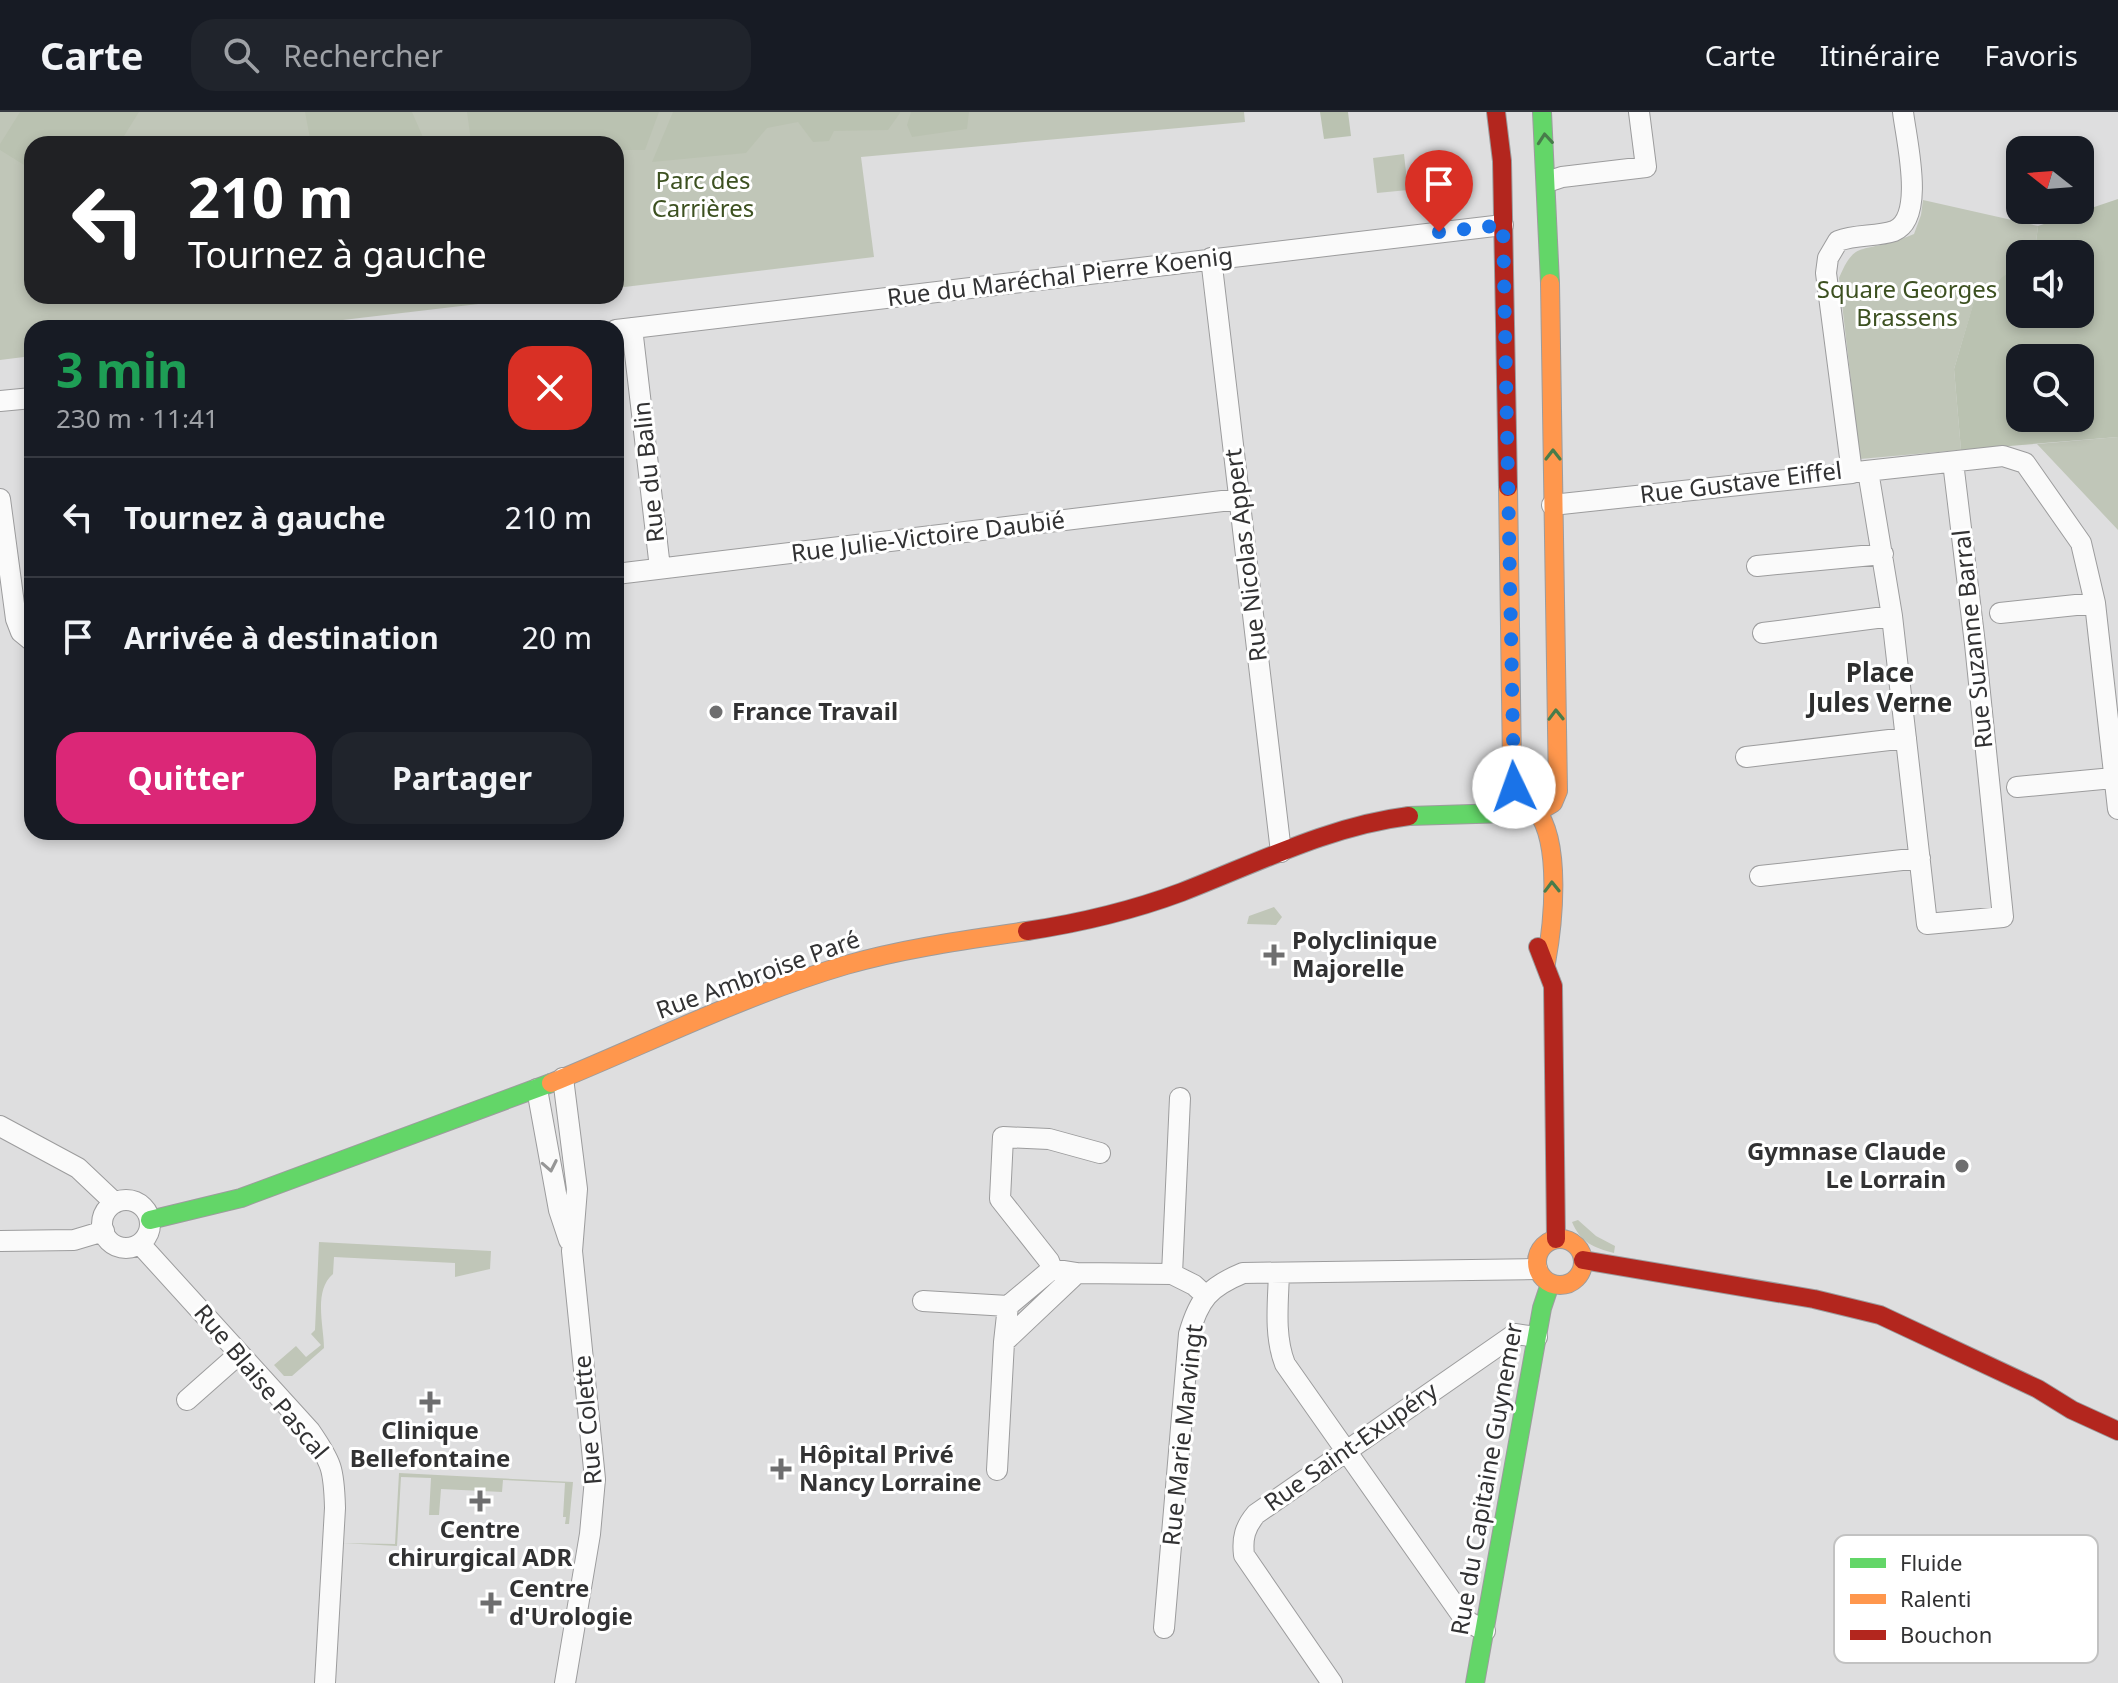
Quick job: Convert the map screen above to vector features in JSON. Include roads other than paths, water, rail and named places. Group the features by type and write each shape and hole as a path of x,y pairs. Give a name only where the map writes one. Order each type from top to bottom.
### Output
{"street":[{"path":"1496,112 1502,161 1513,776 1516,795 1538,812 1551,850 1553,937 1546,963"},
{"path":"1538,812 1553,803 1558,791 1547,182 1542,112"},
{"path":"1548,241 1527,252 1516,252 1503,225 1512,194 1562,177 1646,167 1639,112"},
{"name":"Rue Gustave Eiffel","path":"1552,505 1860,472 1826,273 1828,258 1838,241 1893,231 1901,227 1911,208 1911,176 1903,112"},
{"name":"Rue du Maréchal Pierre Koenig","path":"624,329 1503,225"},
{"name":"Rue Nicolas Appert","path":"1211,258 1281,852"},
{"name":"Rue du Balin","path":"624,329 660,568"},
{"path":"0,401 24,399"},
{"path":"1760,876 1920,858 1883,554 1860,472 2003,456 2025,463 2081,543 2095,603 2113,724 2113,778 2118,809"},
{"name":"Rue Suzanne Barral","path":"1920,858 1927,924 2003,917 1953,462"},
{"path":"0,499 16,619 24,634"},
{"name":"Rue Julie-Victoire Daubié","path":"624,573 1239,499"},
{"path":"1757,566 1883,554"},
{"path":"2000,613 2095,603"},
{"path":"1763,633 1892,616"},
{"path":"1746,757 1906,738"},
{"path":"2017,787 2113,778"},
{"path":"1534,865 1538,812"},
{"name":"Rue Ambroise Paré","path":"150,1220 251,1197 537,1089 813,976 861,961 930,945 1067,925 1114,914 1158,901 1281,852 1385,819 1538,812"},
{"path":"1535,894 1536,937 1553,986 1556,1239"},
{"name":"Rue Colette","path":"563,1078 577,1189 572,1251 595,1479 590,1534 565,1683"},
{"name":"Rue Colette","path":"537,1089 559,1210 572,1251"},
{"path":"1172,1274 1180,1098"},
{"path":"0,1126 78,1168 115,1203"},
{"path":"1052,1269 1000,1199 1003,1137 1049,1139 1100,1153"},
{"path":"122,1200 137,1202 148,1212 150,1220 148,1233 140,1244 133,1247 119,1246 107,1238 104,1231 104,1215 122,1200"},
{"path":"0,1241 74,1240 104,1231"},
{"path":"1556,1239 1566,1239 1582,1252 1583,1260 1581,1274 1573,1282 1562,1286 1544,1276 1538,1253 1542,1246 1556,1239"},
{"name":"Rue Blaise Pascal","path":"140,1244 310,1431 333,1468 335,1508 325,1683"},
{"path":"1583,1260 1814,1299 1880,1315 2118,1431"},
{"path":"923,1301 1008,1306 1052,1269 1077,1273 1172,1274 1194,1285 1206,1296"},
{"path":"1004,1342 1077,1273"},
{"name":"Rue Marie Marvingt","path":"1164,1628 1189,1334 1194,1315 1219,1283 1243,1273 1544,1276"},
{"path":"1279,1273 1279,1349 1285,1364 1465,1620 1485,1631"},
{"name":"Rue du Capitaine Guynemer","path":"1475,1683 1537,1337 1544,1276"},
{"path":"997,1470 1008,1306"},
{"name":"Rue Saint-Exupéry","path":"1332,1683 1249,1564 1243,1545 1247,1524 1256,1514 1346,1450 1515,1334 1537,1337"},
{"path":"187,1400 239,1354"}],"place":[{"name":"France Travail","path":"716,712"},
{"name":"Polyclinique Majorelle","path":"1274,955"},
{"name":"Gymnase Claude Le Lorrain","path":"1962,1166"},
{"name":"Clinique Bellefontaine","path":"430,1402"},
{"name":"Hôpital Privé Nancy Lorraine","path":"781,1469"},
{"name":"Centre chirurgical ADR","path":"480,1501"},
{"name":"Centre d'Urologie","path":"491,1603"}],"district":[{"name":"Place Jules Verne","path":"1880,688"}],"park label":[{"name":"Parc des Carrières","path":"703,195"},
{"name":"Square Georges Brassens","path":"1907,304"}]}
